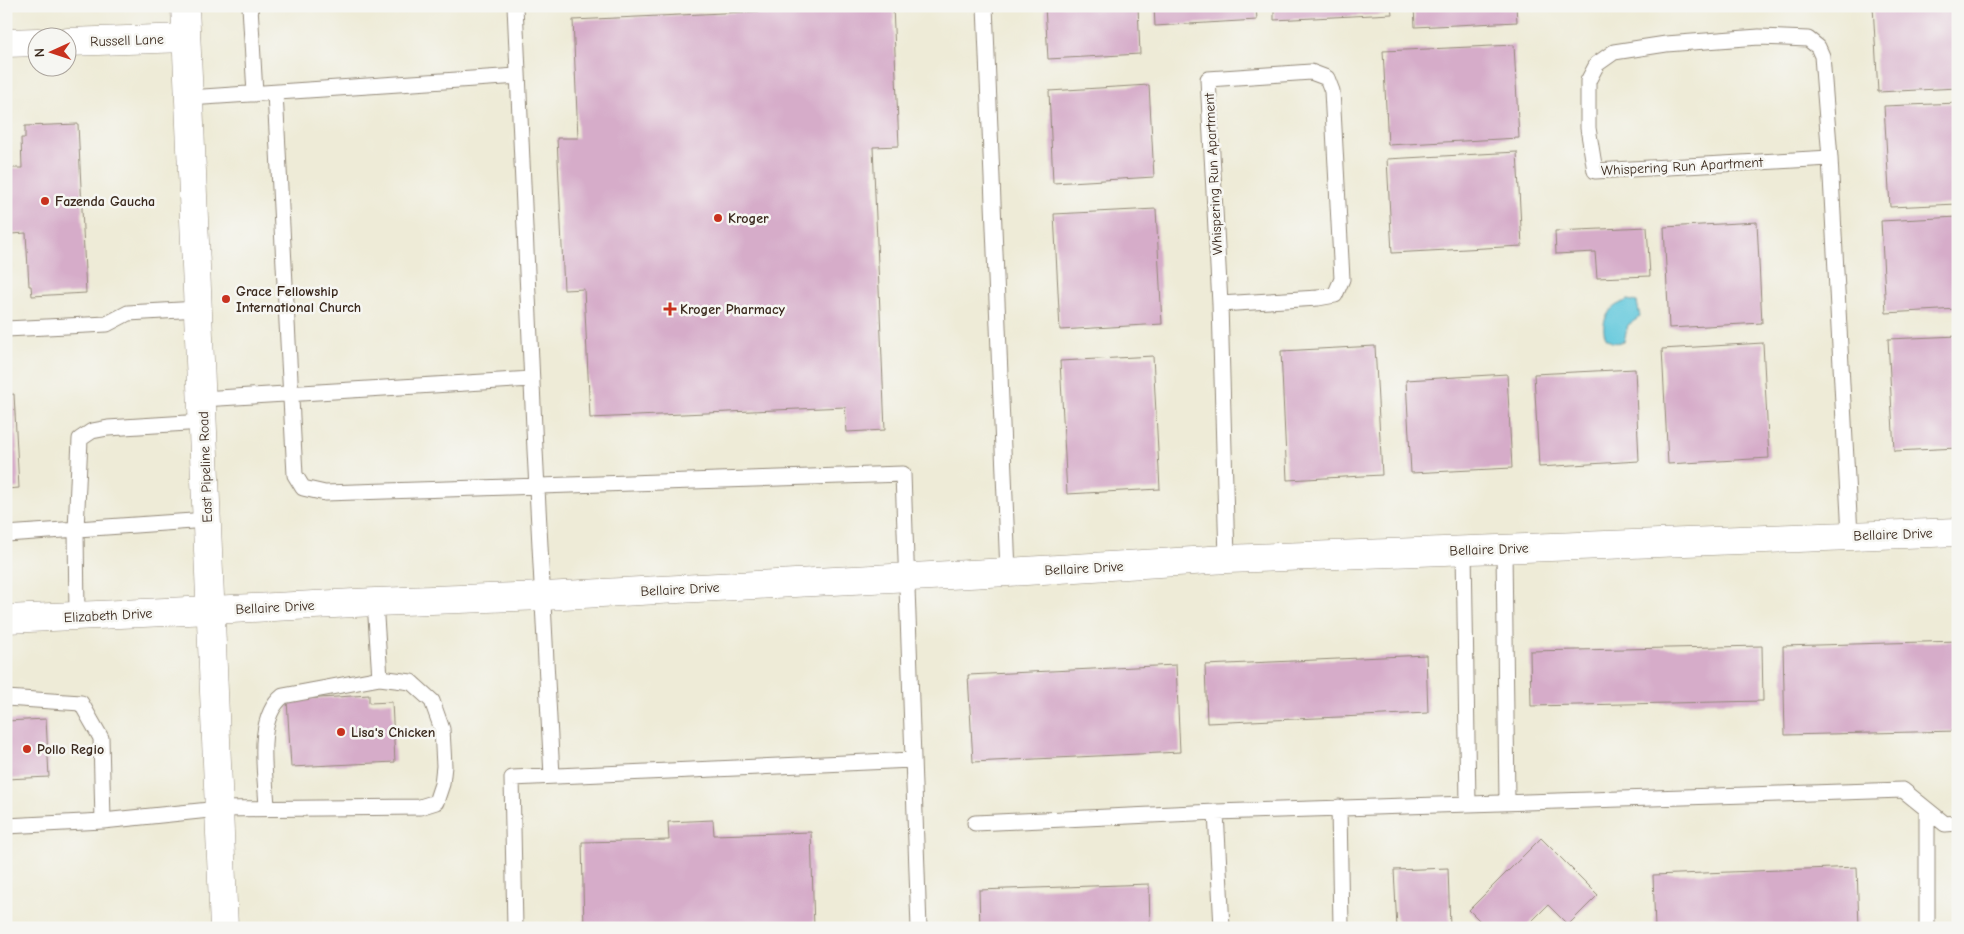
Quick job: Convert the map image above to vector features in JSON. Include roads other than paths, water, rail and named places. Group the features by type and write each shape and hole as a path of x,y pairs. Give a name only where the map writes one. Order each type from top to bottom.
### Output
{"street":[{"name":"East Pipeline Road","path":"185,6 224,928"},
{"name":"Russell Lane","path":"78,42 186,38"},
{"path":"6,43 28,42"},
{"name":"Bellaire Drive","path":"211,610 906,578 1227,559 1958,532"},
{"name":"Elizabeth Drive","path":"6,619 211,610"}],"lane":[{"path":"250,6 255,94"},
{"path":"515,6 552,776"},
{"path":"985,6 1008,572"},
{"name":"Whispering Run Apartment","path":"1830,158 1595,171 1588,128 1588,81 1597,64 1614,52 1666,44 1759,37 1808,39 1818,47 1822,56 1830,158 1850,536"},
{"name":"Whispering Run Apartment","path":"1220,304 1318,298 1335,294 1342,278 1332,91 1327,78 1311,72 1208,79 1220,304 1227,559"},
{"path":"189,98 518,76"},
{"path":"275,92 295,475 303,488 326,493 902,474 919,928"},
{"path":"6,328 107,324 128,313 198,309"},
{"path":"77,616 76,530 80,439 92,431 292,394 532,379"},
{"path":"6,534 207,520"},
{"path":"1504,549 1507,802"},
{"path":"1464,550 1468,804"},
{"path":"375,602 380,678"},
{"path":"6,826 102,821 220,809 420,807 436,802 442,784 444,766 442,729 432,701 411,682 380,678 283,696 276,702 269,713 264,738 267,808"},
{"path":"6,698 81,703 101,738 102,821"},
{"path":"515,928 512,778 912,760"},
{"path":"975,823 1216,812 1903,790 1945,824 1958,823"},
{"path":"1339,808 1341,928"},
{"path":"1927,810 1927,928"},
{"path":"1216,812 1222,928"}],"water":[{"path":"1628,300 1637,302 1640,317 1628,325 1624,341 1612,342 1605,335 1605,319 1612,309"}],"place":[{"name":"Fazenda Gaucha","path":"45,201"},
{"name":"Kroger","path":"718,218"},
{"name":"Grace Fellowship International Church","path":"226,299"},
{"name":"Kroger Pharmacy","path":"670,309"},
{"name":"Lisa's Chicken","path":"341,732"},
{"name":"Pollo Regio","path":"27,749"}]}
